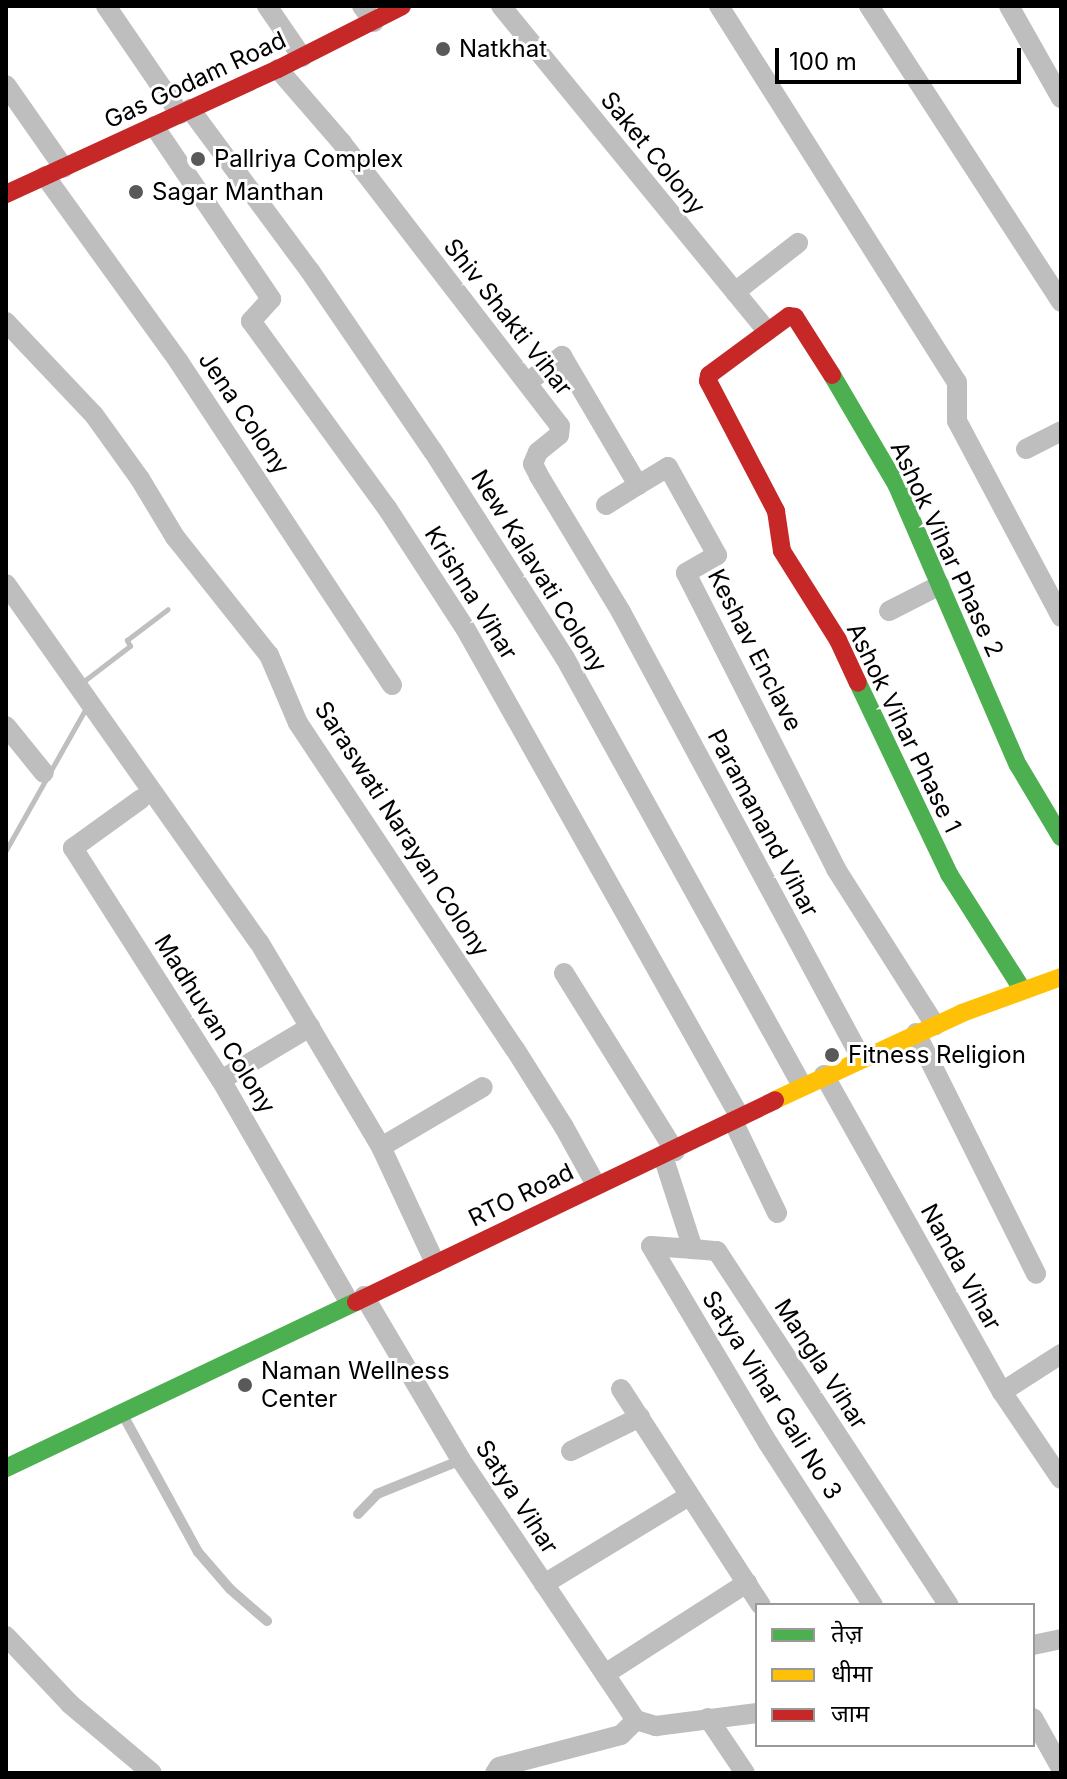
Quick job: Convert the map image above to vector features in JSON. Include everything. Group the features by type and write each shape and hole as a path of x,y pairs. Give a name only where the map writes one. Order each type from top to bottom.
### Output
{"street":[{"name":"New Kalavati Colony","path":"106,6 319,284 433,451 565,658 802,1086"},
{"path":"267,6 302,57"},
{"name":"Gas Godam Road","path":"6,194 278,69 368,14 402,6"},
{"name":"Saket Colony","path":"501,6 767,331"},
{"path":"719,6 957,382 957,421 1061,617"},
{"path":"869,6 1061,302"},
{"path":"1009,6 1061,98"},
{"name":"Shiv Shakti Vihar","path":"278,69 342,143 560,426 559,435 538,452 533,464 621,612"},
{"name":"Jena Colony","path":"6,85 54,172 392,685"},
{"name":"Krishna Vihar","path":"154,126 271,299 251,321 387,508 465,628 736,1119"},
{"path":"735,292 798,243"},
{"name":"Ashok Vihar Phase 2","path":"767,331 792,315 812,341 897,486 1018,765 1061,837"},
{"name":"Saraswati Narayan Colony","path":"6,322 94,415 140,479 175,537 269,655 298,723 523,1062 596,1185"},
{"name":"Ashok Vihar Phase 1","path":"767,331 709,375 708,381 776,511 782,551 838,640 949,874 1022,989"},
{"path":"528,382 560,357 564,358 638,485 606,505"},
{"path":"1026,449 1061,431"},
{"name":"Keshav Enclave","path":"638,485 668,467 717,555 686,573 836,869 926,1029"},
{"path":"6,584 259,942 381,1147 435,1263"},
{"path":"889,611 940,585"},
{"name":"Paramanand Vihar","path":"621,612 861,1058"},
{"path":"6,726 44,773"},
{"name":"Madhuvan Colony","path":"141,799 73,848 357,1300"},
{"path":"564,973 669,1153 693,1249"},
{"name":"RTO Road","path":"6,1468 596,1185 669,1153 824,1075 1022,989 1061,977"},
{"path":"221,1080 310,1027"},
{"path":"926,1029 1036,1274"},
{"name":"Nanda Vihar","path":"824,1075 1002,1392 1061,1479"},
{"path":"381,1147 483,1087"},
{"path":"736,1119 777,1213"},
{"name":"Satya Vihar Gali No 3","path":"693,1249 651,1246 768,1443 872,1603"},
{"name":"Mangla Vihar","path":"693,1249 717,1251 948,1603"},
{"name":"Satya Vihar","path":"357,1300 636,1720"},
{"path":"1002,1392 1061,1354"},
{"path":"621,1389 760,1603"},
{"path":"571,1451 640,1417"},
{"path":"544,1584 689,1496"},
{"path":"605,1674 747,1583"},
{"path":"6,1636 70,1704 152,1773"},
{"path":"1035,1645 1061,1639"},
{"path":"495,1773 499,1767 621,1735 636,1720 656,1726 755,1713"},
{"path":"708,1718 745,1773"},
{"path":"1035,1722 1061,1768"}],"lane":[{"path":"122,1412 198,1552 230,1589 267,1621"},
{"path":"358,1514 377,1494 461,1460"}],"waterway":[{"path":"84,681 130,646 127,640 168,609"},
{"path":"6,850 86,708"}],"traffic: fast":[{"path":"832,375 897,486 1018,765 1061,837"},
{"path":"858,683 949,874 1022,989"},
{"path":"6,1468 356,1302"}],"traffic: slow":[{"path":"775,1100 962,1013 1061,977"}],"traffic: jam":[{"path":"6,194 278,69 402,6"},
{"path":"832,375 795,317 789,316 709,375 708,381 776,511 782,551 838,640 858,683"},
{"path":"356,1302 775,1100"}],"place":[{"name":"Natkhat","path":"443,49"},
{"name":"Pallriya Complex","path":"198,159"},
{"name":"Sagar Manthan","path":"136,192"},
{"name":"Fitness Religion","path":"832,1055"},
{"name":"Naman Wellness Center","path":"245,1385"}]}
